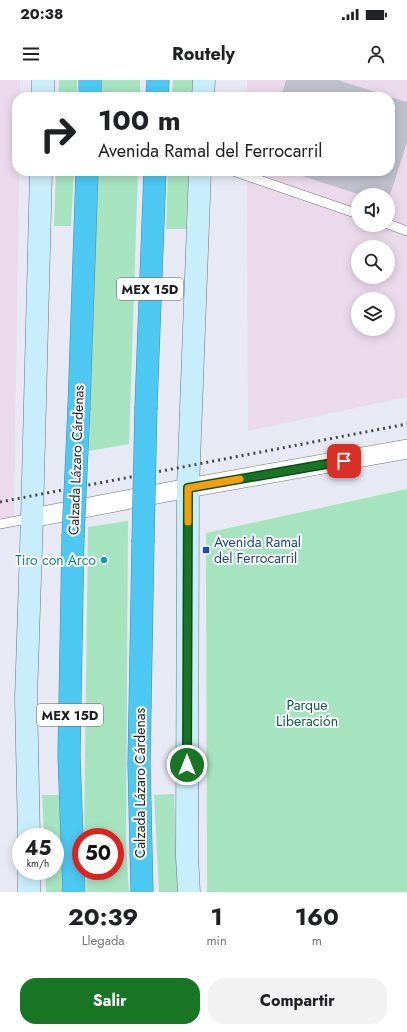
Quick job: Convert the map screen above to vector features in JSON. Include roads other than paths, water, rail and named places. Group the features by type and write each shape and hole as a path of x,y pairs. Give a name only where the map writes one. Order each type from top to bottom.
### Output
{"highway":[{"path":"90,80 90,92"},
{"path":"157,92 158,80"},
{"name":"Calzada Lázaro Cárdenas","path":"74,892 69,755 73,537 87,176"},
{"name":"Calzada Lázaro Cárdenas","path":"142,892 139,764 146,407 154,176"}],"main road":[{"path":"42,92 43,80"},
{"path":"203,92 204,80"},
{"path":"28,828 26,698 41,176"},
{"path":"189,892 187,857 188,488 200,176"},
{"path":"29,880 29,892"}],"street":[{"path":"32,518 188,488 407,450"}],"lane":[{"path":"248,176 351,212"},
{"path":"395,227 407,231"},
{"path":"0,524 32,518"}],"railway":[{"path":"0,502 407,424"}],"place":[{"name":"Avenida Ramal del Ferrocarril","path":"206,550"},
{"name":"Tiro con Arco","path":"104,560"}],"park label":[{"name":"Parque Liberación","path":"307,714"}]}
